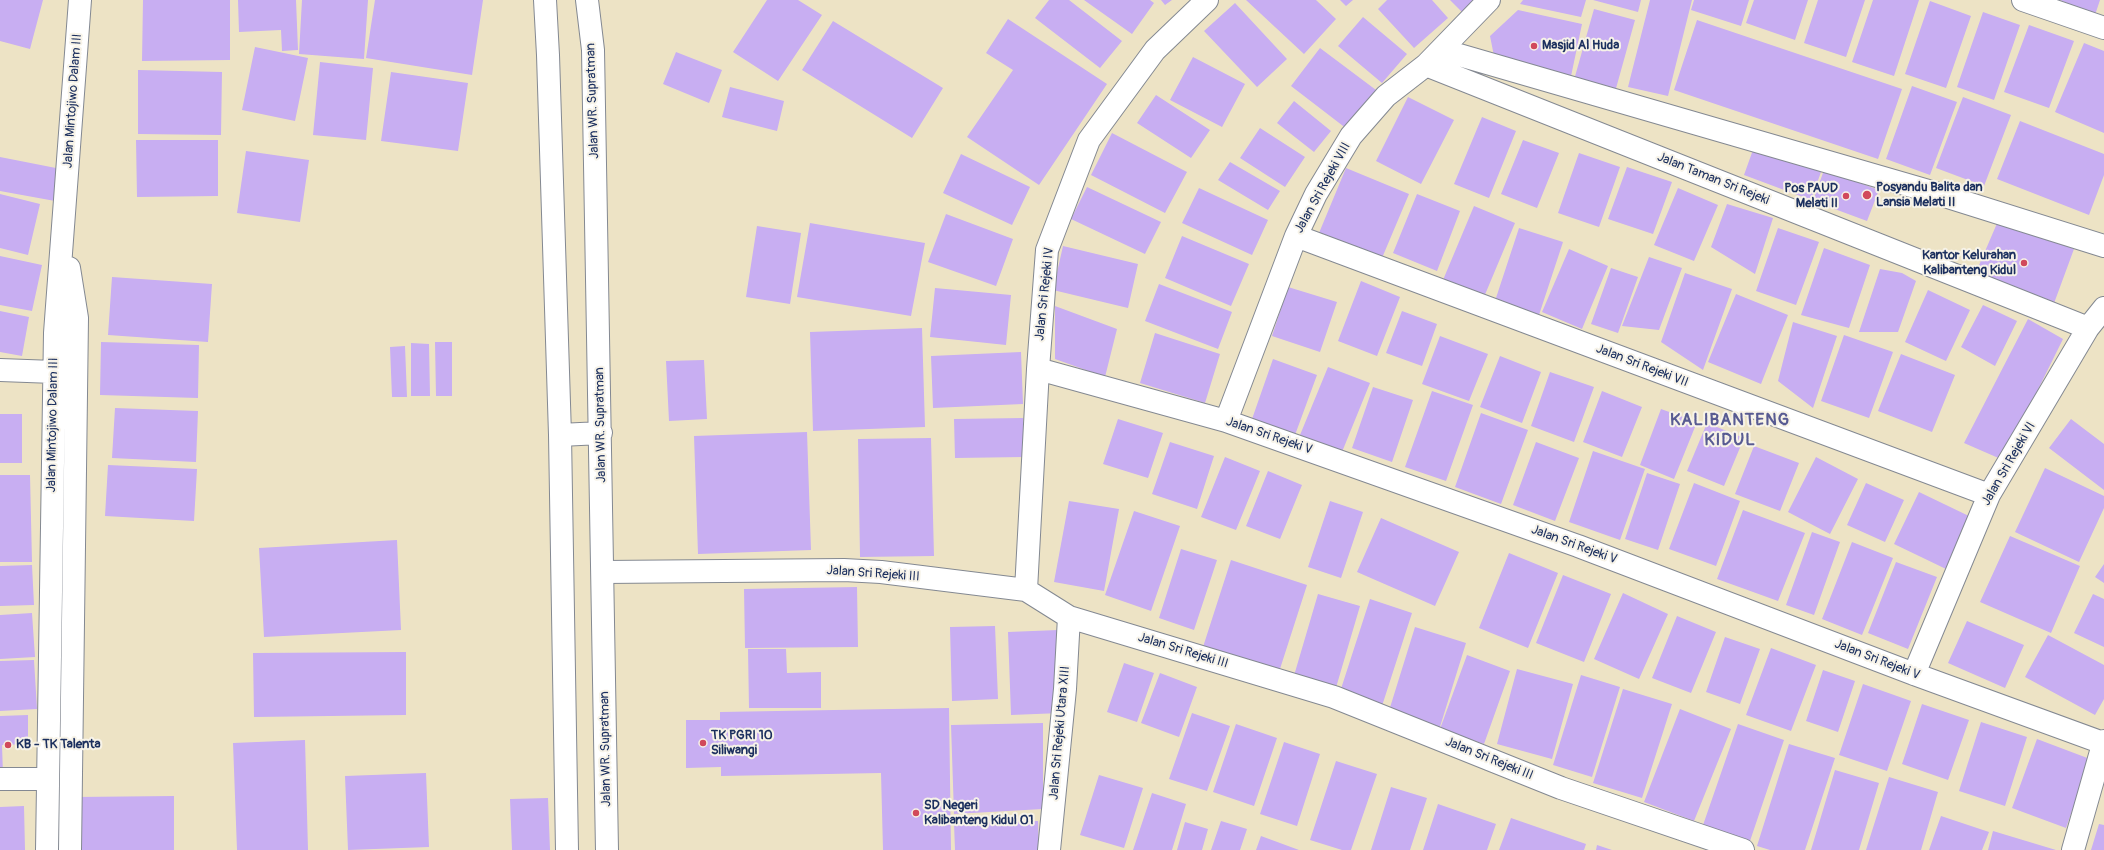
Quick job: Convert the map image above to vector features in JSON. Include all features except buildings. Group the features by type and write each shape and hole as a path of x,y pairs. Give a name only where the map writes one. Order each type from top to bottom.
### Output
{"street":[{"name":"Jalan Mintojiwo Dalam III","path":"47,850 55,333 64,237 80,0"},
{"name":"Jalan WR. Supratman","path":"587,0 593,50 601,433 607,850"},
{"name":"Jalan Sri Rejeki IV","path":"1026,590 1038,369 1047,250 1090,140 1155,50 1207,0"},
{"name":"Jalan Sri Rejeki VIII","path":"1226,421 1296,236 1316,194 1351,136 1386,96 1426,65 1489,0"},
{"path":"2023,0 2104,28"},
{"path":"546,1 560,435 568,850"},
{"path":"1442,50 1932,192 2104,246"},
{"name":"Jalan Taman Sri Rejeki","path":"1426,65 2088,328"},
{"name":"Jalan Sri Rejeki VII","path":"1296,236 1989,495"},
{"path":"64,237 77,318 70,850"},
{"name":"Jalan Sri Rejeki VI","path":"1914,674 1989,495 2088,328 2104,308"},
{"name":"Jalan Sri Rejeki V","path":"1038,369 1226,421 1578,546 1914,674 2104,742"},
{"path":"0,370 54,372"},
{"path":"560,435 601,433"},
{"name":"Jalan Sri Rejeki III","path":"603,572 852,570 904,574 1026,590 1069,617 1334,697 1561,788 1743,850"},
{"name":"Jalan Sri Rejeki Utara XIII","path":"1049,850 1069,617"},
{"path":"2073,850 2104,742"},
{"path":"0,779 48,779"}],"place":[{"name":"Masjid Al Huda","path":"1534,46"},
{"name":"Posyandu Balita dan Lansia Melati II","path":"1867,195"},
{"name":"Pos PAUD Melati II","path":"1846,196"},
{"name":"Kantor Kelurahan Kalibanteng Kidul","path":"2024,263"},
{"name":"TK PGRI 10 Siliwangi","path":"703,743"},
{"name":"KB - TK Talenta","path":"8,745"},
{"name":"SD Negeri Kalibanteng Kidul 01","path":"916,813"}],"district":[{"name":"KALIBANTENG KIDUL","path":"1730,431"}]}
